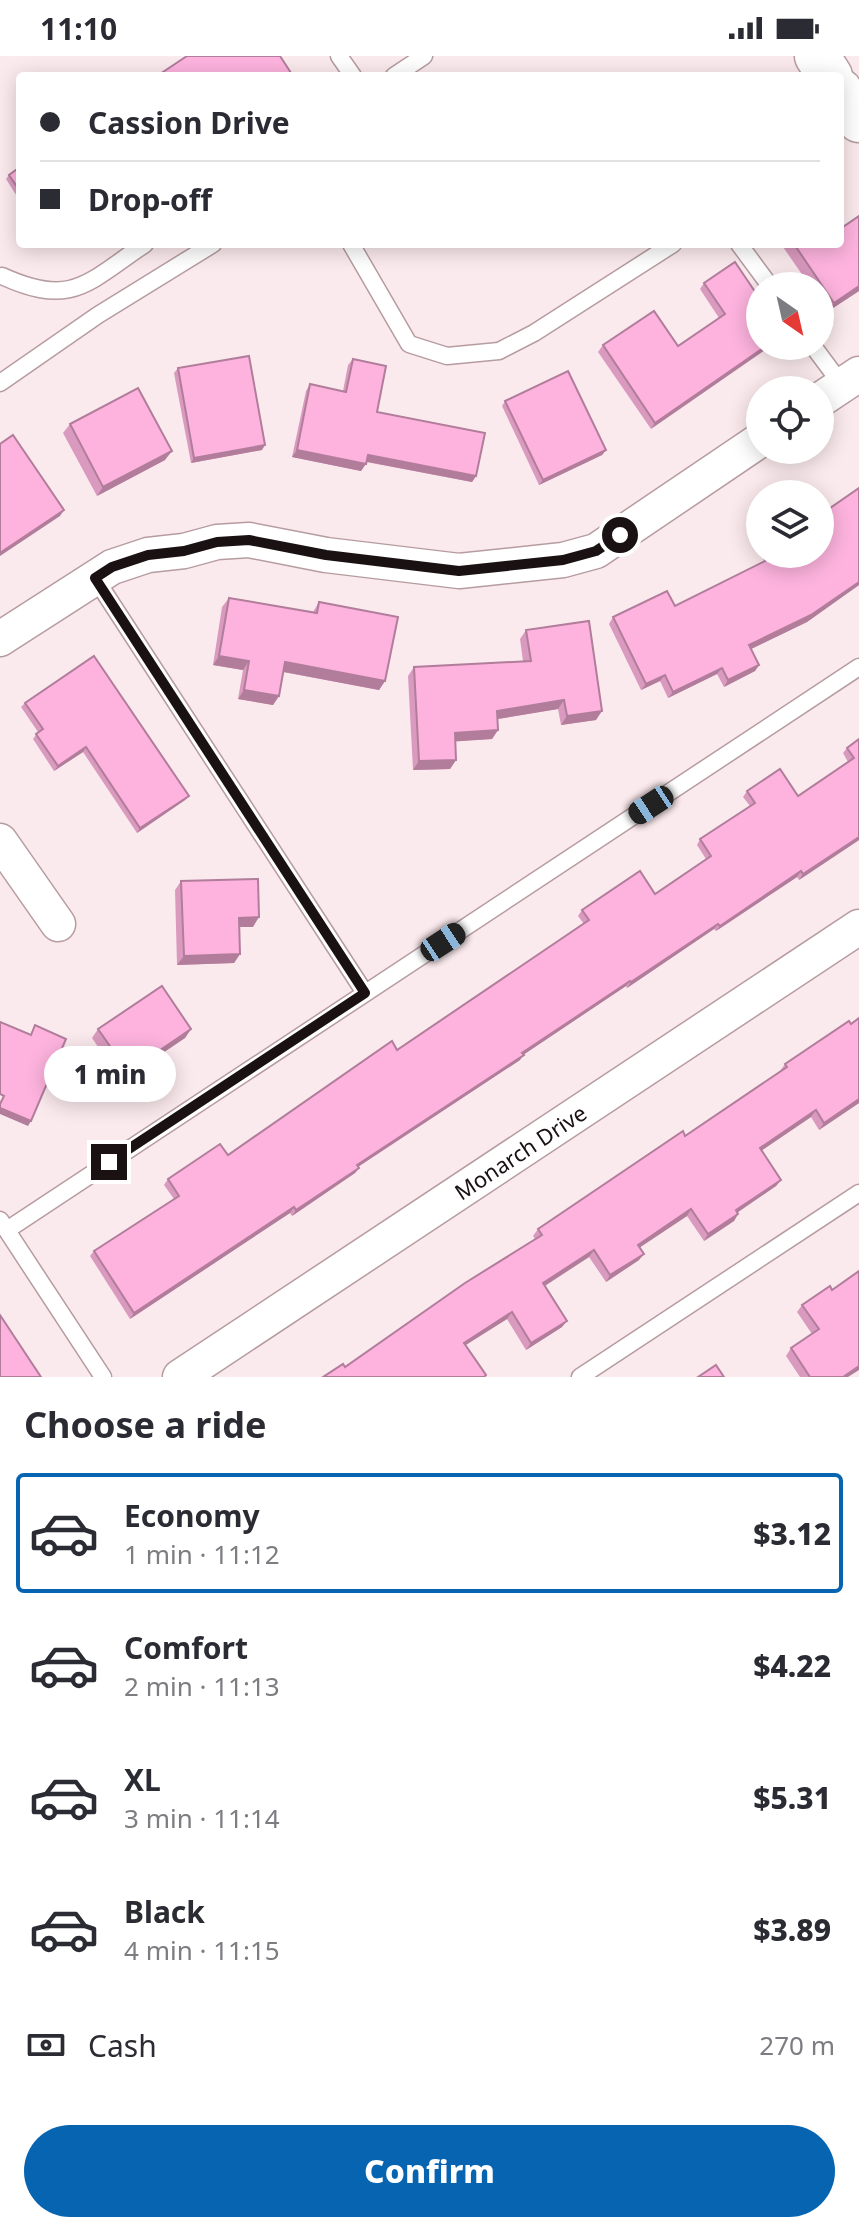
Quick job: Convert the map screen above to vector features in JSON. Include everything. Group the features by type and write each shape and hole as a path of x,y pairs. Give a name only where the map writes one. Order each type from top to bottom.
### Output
{"main road":[{"path":"844,97 859,120"}],"street":[{"path":"0,639 112,567 148,555 184,551 217,542 249,540 326,555 459,571 563,560 596,551 746,449"},
{"path":"0,841 58,924"},
{"name":"Monarch Drive","path":"180,1377 859,927"}],"lane":[{"path":"400,72 424,56"},
{"path":"1,275 26,287 60,292 75,289 139,248"},
{"path":"0,383 98,315 207,248"},
{"path":"353,248 409,344 447,356 499,351 534,333 667,248"},
{"path":"742,248 760,272"},
{"path":"822,360 840,386"},
{"path":"95,578 365,993"},
{"path":"103,1377 3,1225 365,993 859,667"},
{"path":"580,1377 859,1193"}],"building":[{"path":"187,56 280,56 290,72 163,72"},
{"path":"16,170 16,185 9,175"},
{"path":"859,216 859,286 834,303 834,272 813,272 797,248 844,248 844,226"},
{"path":"735,262 746,278 746,360 655,423 603,345 654,311 678,346 725,314 704,283"},
{"path":"249,356 265,445 194,458 178,368"},
{"path":"353,359 386,366 377,412 485,433 476,476 368,455 366,464 297,450 310,384 346,392"},
{"path":"568,371 606,450 543,480 505,401"},
{"path":"138,388 172,451 103,487 70,424"},
{"path":"13,435 64,510 0,553 0,444"},
{"path":"859,488 859,582 811,615 749,645 759,665 728,680 722,668 673,692 665,675 646,684 613,617 667,591 675,606 751,568 834,568 834,505"},
{"path":"229,598 317,613 319,602 398,617 385,681 285,662 279,696 244,690 249,661 219,656"},
{"path":"589,621 602,711 567,716 564,700 497,711 498,730 455,733 456,760 419,761 414,667 531,661 526,630"},
{"path":"94,656 189,796 140,828 86,747 58,766 36,734 43,729 25,703"},
{"path":"859,739 859,837 630,981 357,1165 359,1168 296,1210 294,1207 134,1313 94,1251 179,1196 168,1179 220,1144 228,1155 392,1041 397,1050 589,920 582,910 640,871 655,894 711,856 700,839 755,803 747,791 780,769 798,796 854,758 847,748"},
{"path":"258,879 259,917 239,918 240,954 184,956 181,881"},
{"path":"162,986 191,1029 128,1072 98,1029"},
{"path":"859,1018 859,1099 824,1123 816,1110 760,1148 781,1180 736,1210 738,1214 708,1234 691,1209 638,1245 644,1254 610,1275 594,1250 543,1283 567,1321 531,1343 512,1312 464,1343 486,1375 484,1377 323,1377 343,1364 345,1367 465,1283 542,1235 538,1229 683,1131 685,1136 787,1067 785,1064 849,1021 851,1024"},
{"path":"0,1022 31,1035 35,1025 66,1039 31,1121 0,1108 4,1096 0,1094"},
{"path":"859,1271 859,1366 843,1377 810,1377 791,1348 819,1329 802,1305 830,1286 832,1290"},
{"path":"0,1315 41,1377 0,1377"},
{"path":"716,1365 724,1377 698,1377"}],"route":[{"path":"109,1162 365,993 95,578 112,567 148,555 184,551 217,542 249,540 326,555 459,571 563,560 596,551 620,535"}]}
